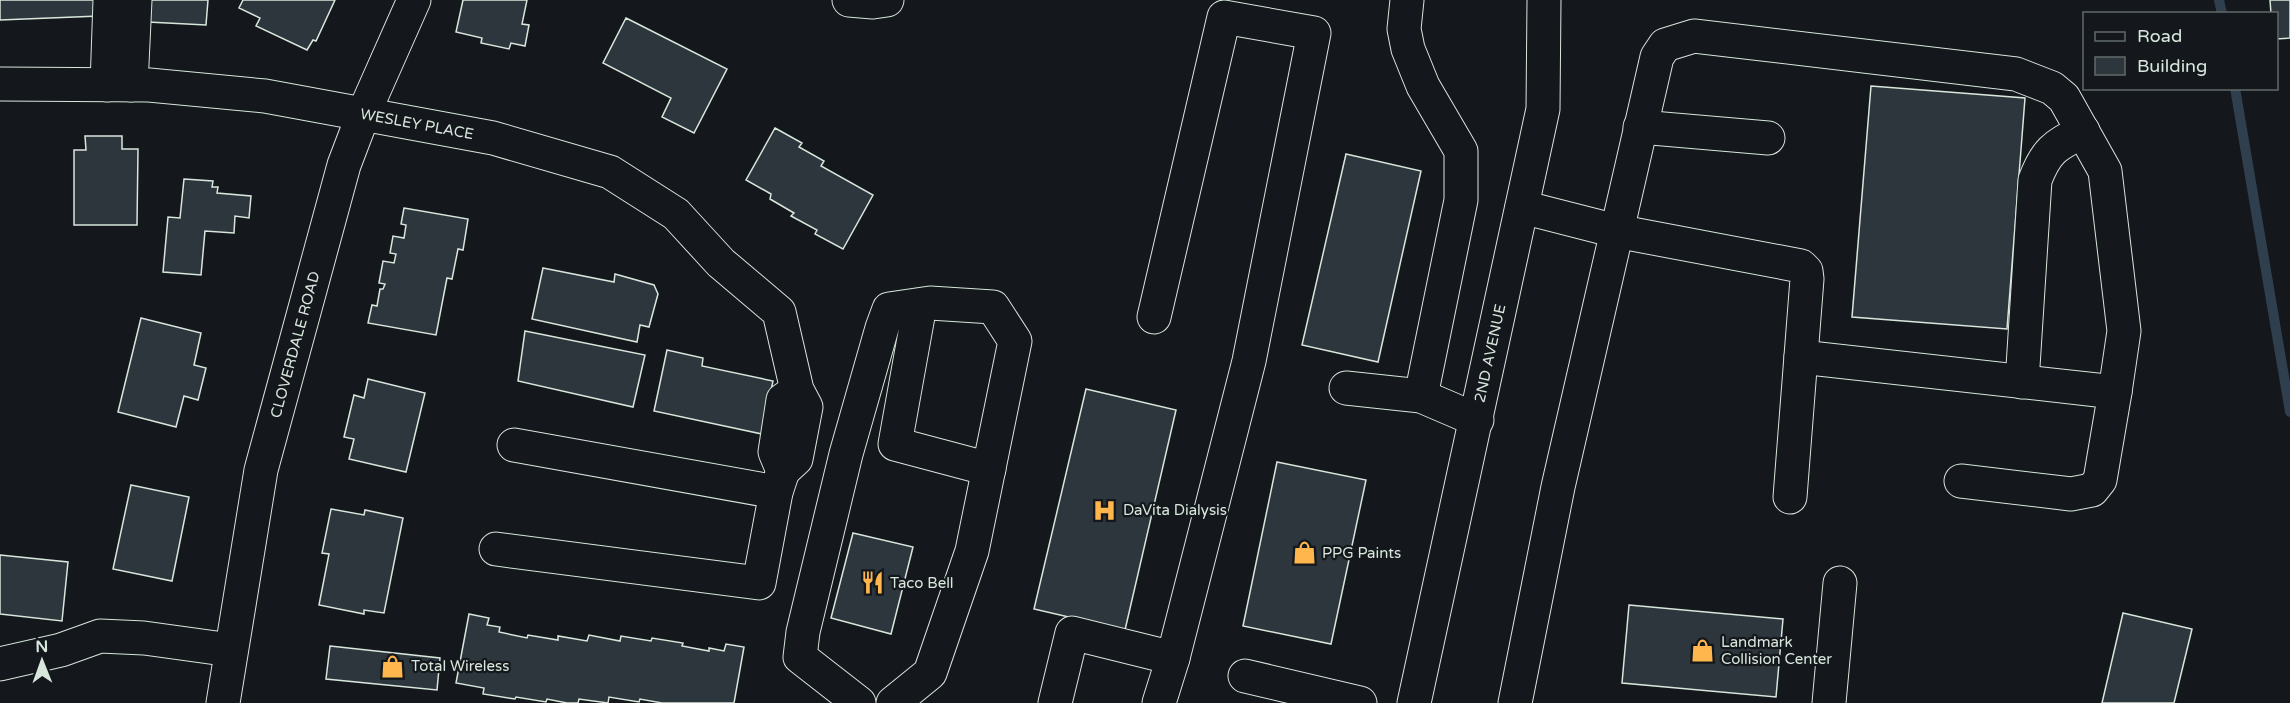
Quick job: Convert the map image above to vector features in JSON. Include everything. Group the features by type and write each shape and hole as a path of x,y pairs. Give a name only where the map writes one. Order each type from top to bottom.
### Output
{"street":[{"path":"110,0 119,85"},
{"path":"119,85 135,0"},
{"name":"CLOVERDALE ROAD","path":"223,703 261,470 344,165 363,115 414,0"},
{"path":"849,0 873,2 887,0"},
{"path":"1407,0 1404,29 1408,49 1423,86 1461,151 1461,200 1421,396"},
{"name":"2ND AVENUE","path":"1414,703 1543,109 1544,0"},
{"path":"1544,32 1569,0"},
{"path":"1154,317 1224,17 1314,33 1249,361 1173,658 1159,703"},
{"path":"1515,703 1558,487 1616,231 1657,57 1665,45 1694,36 2016,74 2052,88 2064,98 2105,171 2124,331 2100,480 2092,490 2071,494 1961,481"},
{"name":"WESLEY PLACE","path":"0,84 119,85 265,96 493,138 610,172 676,214 721,263 779,312 797,390 783,400 775,452 780,482"},
{"path":"1640,127 1768,138"},
{"path":"2022,382 2035,180 2043,160 2057,145 2083,131"},
{"path":"1522,207 1616,231 1801,266 1806,270 1790,497"},
{"path":"920,305 896,444 989,469"},
{"path":"860,703 801,657 803,632 846,454 882,328 890,309 920,305 993,307 1015,341 972,551 930,688 893,703"},
{"path":"1801,357 2115,392"},
{"path":"1346,388 1421,396 1477,420"},
{"path":"496,549 759,583 780,482 514,445"},
{"path":"1829,703 1840,583"},
{"path":"1055,703 1072,633 1173,658"},
{"path":"0,664 61,650 100,636 144,638 231,650"},
{"path":"1245,676 1360,703"}],"building":[{"path":"0,0 98,0 99,16 0,20"},
{"path":"150,0 208,0 206,25 148,22"},
{"path":"243,0 335,0 316,41 313,40 307,50 256,26 260,18 239,8"},
{"path":"463,0 527,0 522,24 529,25 525,46 511,43 509,49 481,43 482,38 456,32"},
{"path":"2270,0 2290,0 2290,38 2278,39 2278,12 2271,12"},
{"path":"626,18 727,69 694,133 662,117 671,98 603,63"},
{"path":"1871,86 2025,98 2007,329 1852,317"},
{"path":"775,128 802,143 799,147 824,161 821,166 873,195 843,249 815,234 817,230 791,216 794,213 770,199 771,194 746,180"},
{"path":"85,136 122,136 122,149 138,149 137,225 74,225 74,150 86,150"},
{"path":"1346,154 1421,171 1378,362 1302,345"},
{"path":"184,179 213,181 212,187 218,187 217,193 251,196 249,218 235,216 234,233 205,231 201,275 163,272 168,217 180,218"},
{"path":"404,208 468,219 463,250 458,249 452,279 447,278 436,335 368,323 372,305 377,306 380,289 383,289 385,284 379,283 383,261 394,263 396,254 390,253 393,236 404,238 406,225 401,224"},
{"path":"543,268 614,282 615,274 654,285 658,294 649,327 640,325 637,342 532,319"},
{"path":"141,318 201,333 194,365 206,368 198,400 184,396 176,427 118,412"},
{"path":"525,331 645,355 633,407 518,381"},
{"path":"667,350 703,358 702,366 773,381 762,434 654,411"},
{"path":"368,379 425,393 406,472 349,459 354,439 344,437 354,395 364,398"},
{"name":"DaVita Dialysis","path":"1086,389 1176,410 1125,630 1034,609"},
{"name":"PPG Paints","path":"1277,462 1366,480 1331,644 1243,626"},
{"path":"131,485 189,497 172,581 113,569"},
{"path":"331,509 364,515 365,510 403,518 384,613 364,610 364,614 319,605 329,554 322,553"},
{"name":"Taco Bell","path":"853,533 913,547 891,634 831,618"},
{"path":"0,555 68,562 62,621 0,614"},
{"name":"Landmark Collision Center","path":"1629,605 1783,619 1776,697 1622,683"},
{"path":"2123,613 2192,629 2174,703 2102,703"},
{"path":"469,614 489,618 487,625 500,627 499,632 527,638 528,635 558,640 558,636 587,641 589,635 620,641 621,636 683,643 682,646 709,651 709,648 724,651 726,644 744,647 734,703 662,703 640,699 639,702 609,697 608,703 579,699 578,703 567,703 547,699 546,702 483,694 484,688 456,683"},
{"path":"330,646 440,658 437,690 326,679"}],"waterway":[{"path":"2219,0 2222,12"},
{"path":"2235,90 2290,412"}],"place":[{"name":"DaVita Dialysis","path":"1105,510"},
{"name":"PPG Paints","path":"1304,553"},
{"name":"Taco Bell","path":"872,583"},
{"name":"Landmark Collision Center","path":"1703,651"},
{"name":"Total Wireless","path":"393,666"}]}
